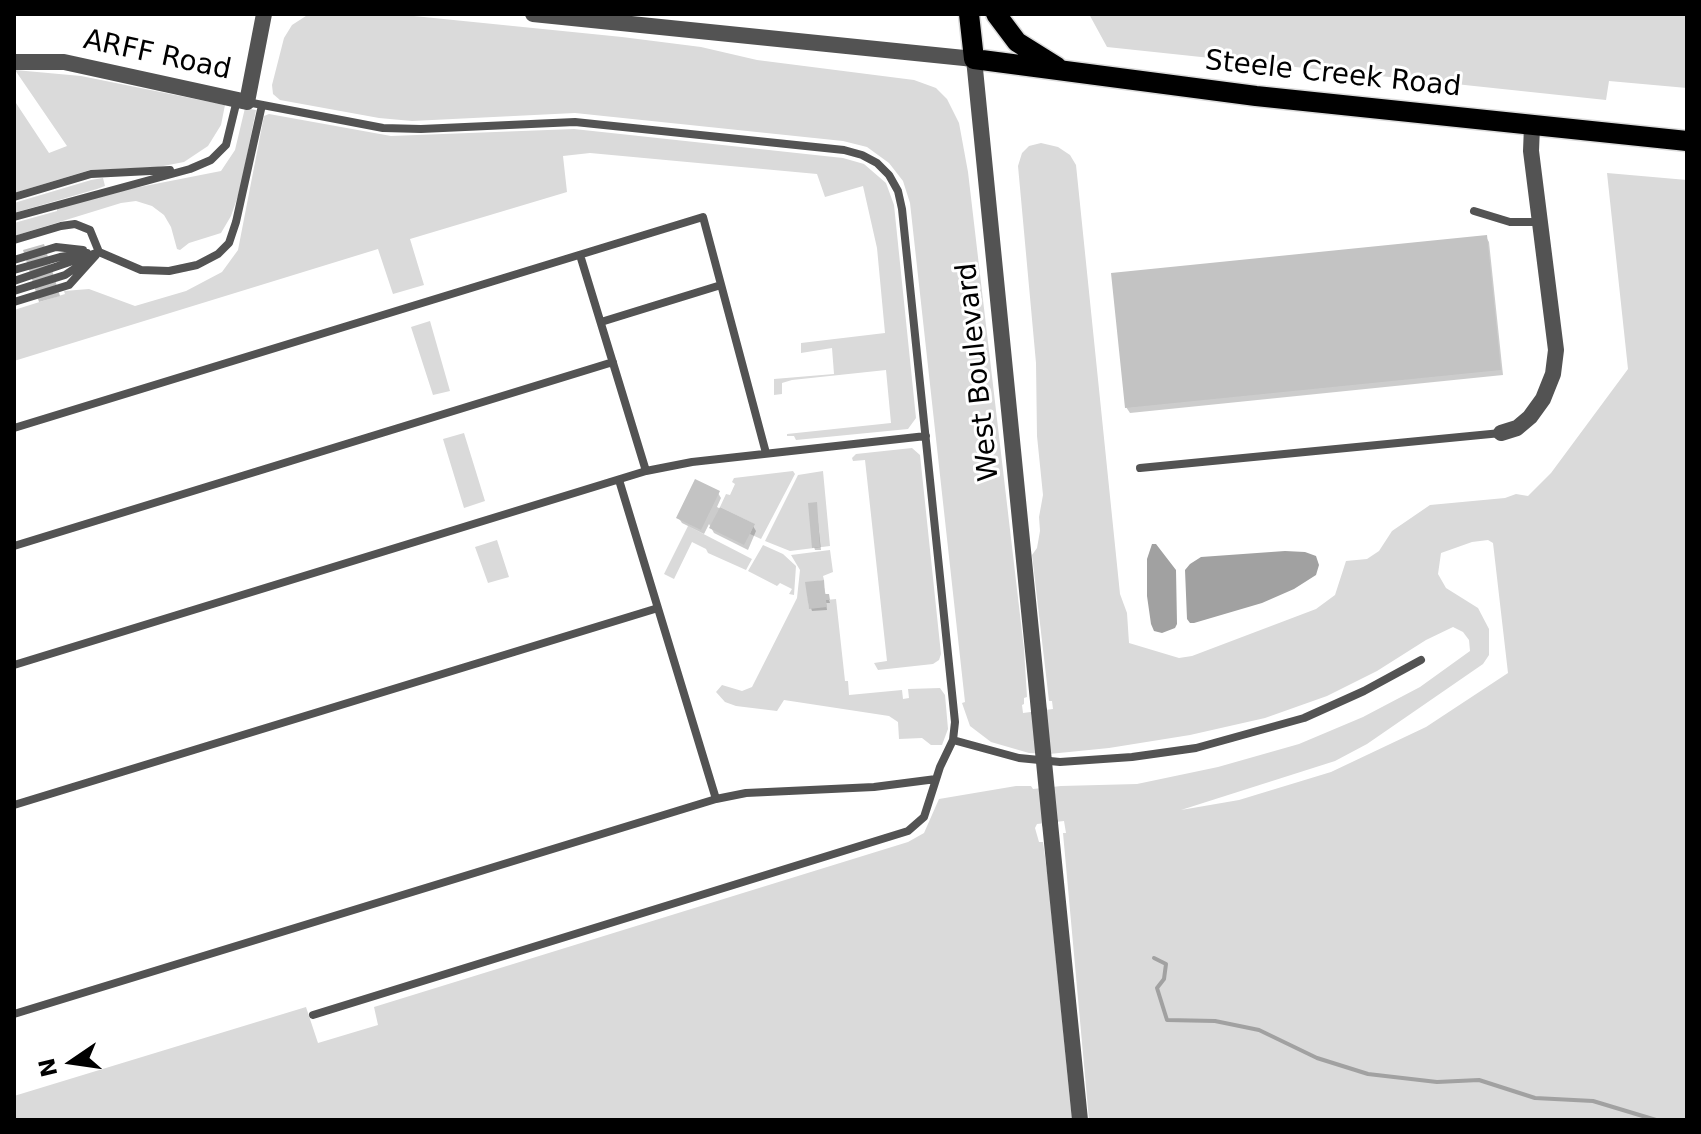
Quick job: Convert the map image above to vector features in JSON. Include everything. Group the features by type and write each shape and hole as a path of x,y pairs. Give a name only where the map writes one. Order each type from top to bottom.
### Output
{"main road":[{"path":"969,14 974,59"},
{"path":"996,14 1017,42 1064,71"},
{"name":"Steele Creek Road","path":"974,59 1270,97 1687,141"}],"street":[{"name":"ARFF Road","path":"14,62 64,62 249,102 264,14"},
{"path":"533,14 974,59"},
{"name":"West Boulevard","path":"974,59 1080,1120"},
{"path":"1501,433 1517,428 1543,399 1553,374 1556,350 1531,151 1532,126"}],"lane":[{"path":"14,217 190,169 211,160 226,145 249,102"},
{"path":"14,260 56,247 99,252 141,270 169,271 197,265 218,254 229,243 236,222 249,102"},
{"path":"249,102 403,130 575,122 844,150 877,163 898,191 902,209 955,722 953,740 924,817 914,828 901,834 313,1015"},
{"path":"14,197 91,174 190,169"},
{"path":"1474,211 1510,222 1540,222"},
{"path":"14,428 703,217 766,453"},
{"path":"14,240 75,224 90,230 99,252"},
{"path":"14,270 60,257 99,252"},
{"path":"14,281 99,252"},
{"path":"14,291 65,275 99,252"},
{"path":"14,302 69,285 99,252"},
{"path":"580,255 646,471"},
{"path":"601,322 721,285"},
{"path":"14,546 613,362"},
{"path":"1140,468 1501,433"},
{"path":"14,665 646,471 692,462 926,436"},
{"path":"619,480 716,799"},
{"path":"14,805 658,608"},
{"path":"953,740 1019,758 1060,762 1196,748 1304,718 1364,691 1421,660"},
{"path":"14,1014 716,799 746,793 874,787 936,779"}],"shaded area":[{"path":"309,14 394,14 701,47 757,60 914,80 936,88 947,99 959,123 968,172 1024,649 1027,697 1022,705 1023,713 1053,709 1052,701 1049,701 1032,555 1037,548 1043,495 1037,436 1036,363 1018,166 1022,153 1029,146 1041,143 1058,147 1070,155 1076,165 1120,594 1127,613 1129,643 1179,658 1192,656 1316,609 1335,595 1346,561 1367,559 1379,551 1392,531 1430,505 1505,498 1516,494 1528,496 1551,473 1628,369 1607,173 1687,180 1687,1120 1089,1120 1064,821 1037,824 1035,828 1039,842 1043,842 1048,879 1072,1120 14,1120 14,1096 306,1007 318,1043 378,1025 374,1007 908,842 924,833 939,799 1016,786 1031,786 1033,789 1137,784 1218,767 1299,744 1363,717 1420,687 1470,651 1469,640 1463,632 1453,627 1327,696 1265,718 1190,735 1049,754 1029,753 991,742 970,726 962,703 965,702 910,203 903,181 889,163 867,147 843,141 575,113 412,121 280,100 273,94 272,85 284,38 292,25","holes":["1488,540 1493,543 1508,673 1426,727 1331,772 1239,800 1181,810 1335,761 1367,744 1483,664 1489,655 1489,629 1478,608 1446,588 1438,574 1441,553 1472,542"]},
{"path":"1089,14 1687,14 1687,88 1609,81 1606,100 1107,47"},
{"path":"15,70 81,76 225,105 221,125 208,146 184,162 158,167 90,170 14,193 14,100 49,153 67,146"},
{"path":"245,108 256,110 240,190 221,233 177,249 164,215 152,206 136,201 14,236 14,223 57,211 57,208 99,195 221,171 235,150"},
{"path":"269,114 391,136 574,129 843,158 864,164 886,183 894,205 916,418 908,429 796,440 794,436 787,436 891,423 886,370 792,380 782,383 782,394 774,395 774,379 834,374 832,348 801,353 801,343 885,333 877,248 863,186 825,197 817,174 590,153 563,156 567,192 410,239 424,285 393,294 378,249 14,361 14,310 65,294 64,291 89,289 135,306 186,291 222,272 238,250 264,116"},
{"path":"103,178 105,186 14,213 14,203"},
{"path":"430,321 450,391 433,395 411,327"},
{"path":"464,433 485,501 464,508 443,439"},
{"path":"912,448 920,455 941,654 933,664 878,670 874,663 887,661 865,460 853,461 852,458 856,454"},
{"path":"793,471 795,474 761,539 750,534 754,524 720,507 726,494 730,495 734,478"},
{"path":"823,471 830,546 790,551 765,541 798,475"},
{"path":"688,526 752,559 746,570 708,553 692,542 674,579 664,574"},
{"path":"497,540 509,577 488,583 475,547"},
{"path":"1152,544 1156,544 1176,570 1177,624 1175,628 1162,633 1154,631 1151,624 1147,596 1147,559"},
{"path":"763,545 783,554 796,566 794,595 789,594 792,589 780,583 777,586 748,571"},
{"path":"830,550 833,572 823,576 824,580 806,583 809,608 836,599 849,695 902,690 903,699 909,698 908,689 940,688 945,695 948,729 942,745 931,745 922,738 899,739 898,722 889,716 784,700 777,711 736,706 725,702 716,692 722,685 742,691 752,687 797,598 800,570 791,555"},
{"path":"1285,551 1316,556 1319,565 1316,575 1262,603 1194,623 1187,619 1185,570 1190,564 1201,557"}],"building":[{"path":"1487,235 1501,370 1125,408 1111,273"},
{"path":"44,244 60,296 39,302 23,250"},
{"path":"695,479 720,491 701,530 676,518"},
{"path":"817,502 820,547 812,548 808,503"},
{"path":"720,507 755,524 744,545 709,528"},
{"path":"824,580 825,594 829,594 830,600 826,600 827,607 809,609 805,582"}],"waterway":[{"path":"1154,958 1166,964 1164,979 1157,988 1167,1020 1215,1021 1259,1030 1317,1058 1368,1074 1437,1082 1479,1080 1535,1098 1593,1101 1656,1120"}]}
